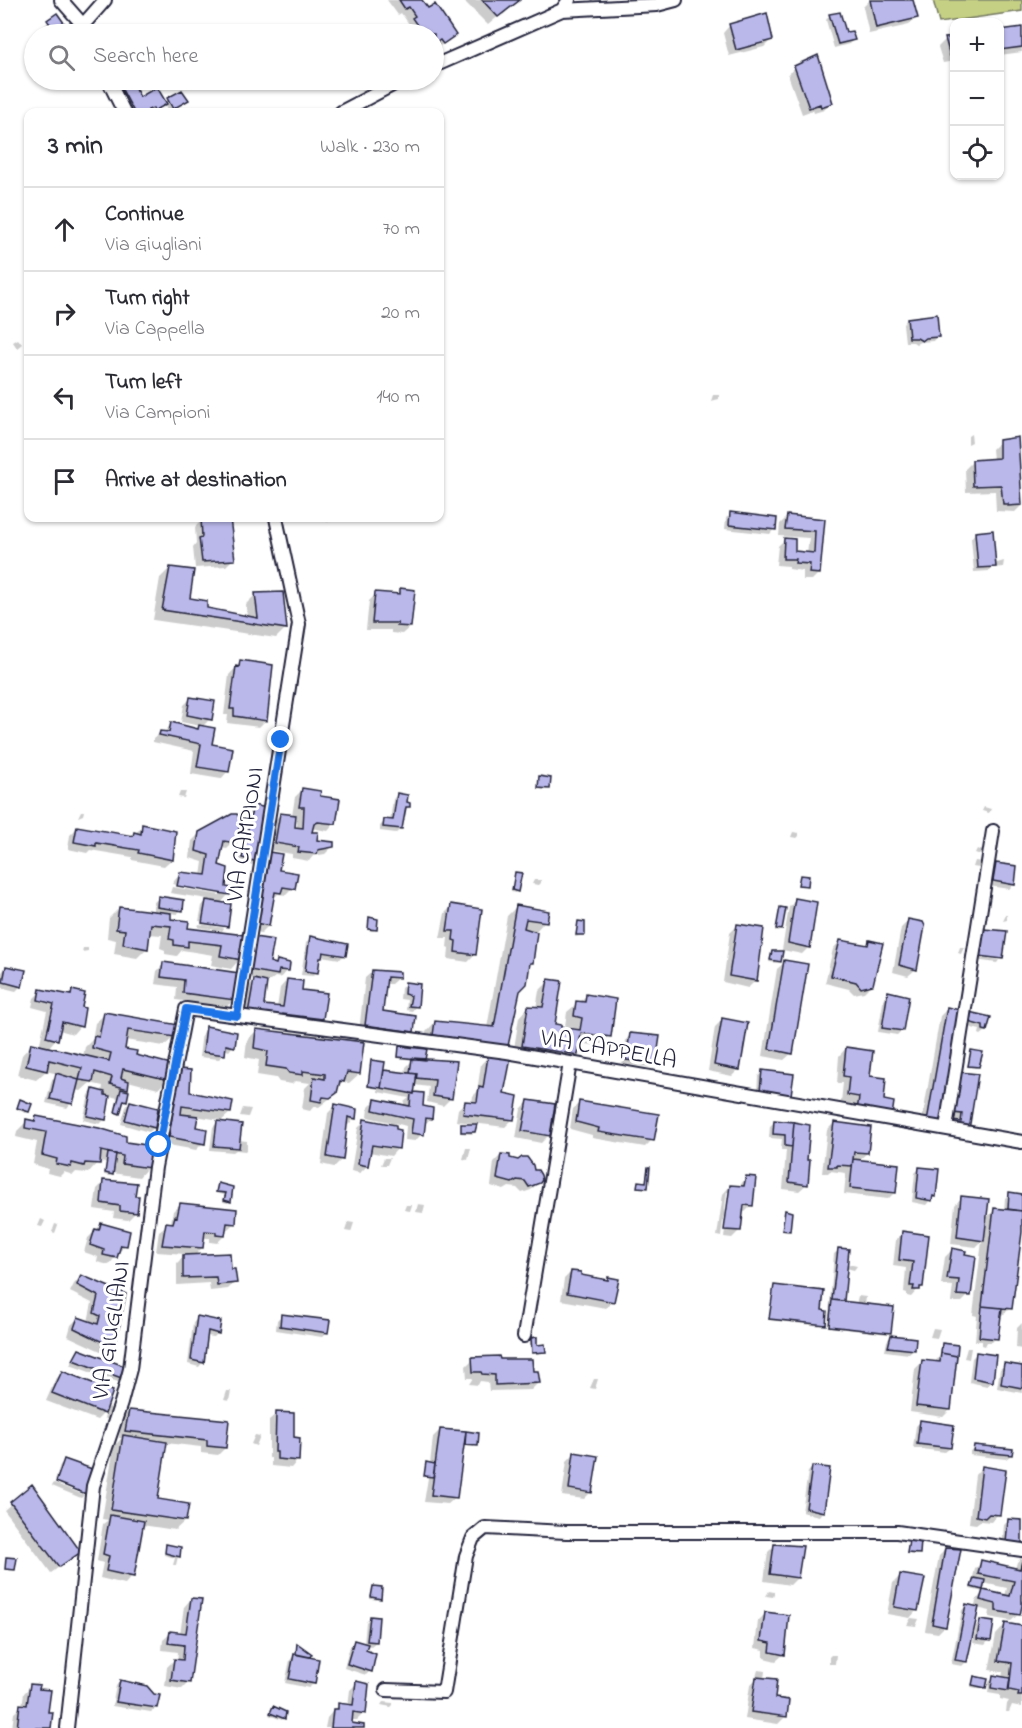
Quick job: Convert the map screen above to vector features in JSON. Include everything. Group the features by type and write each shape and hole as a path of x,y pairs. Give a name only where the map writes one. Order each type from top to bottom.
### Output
{"street":[{"path":"61,0 80,24"},
{"path":"89,24 105,0"},
{"path":"444,61 565,5 657,5 675,0"},
{"path":"113,90 122,108"},
{"path":"349,108 383,90"},
{"name":"VIA CAMPIONI","path":"237,1016 299,624 277,522"},
{"path":"946,1128 993,831"},
{"name":"VIA CAPPELLA","path":"186,1009 507,1052 1022,1142"},
{"name":"VIA GIUGLIANI","path":"67,1728 93,1486 130,1369 155,1167 186,1009"},
{"path":"524,1336 570,1063"},
{"path":"386,1690 444,1692 466,1556 473,1538 485,1528 566,1532 897,1532 1022,1550"}],"green space":[{"path":"933,0 1022,0 1022,11 974,18 950,18 950,21 939,23"}],"building":[{"path":"399,0 422,0 428,8 435,4 456,35 444,43 444,24 416,24 412,18 415,16 409,7 405,9"},
{"path":"482,0 520,0 498,17"},
{"path":"870,0 913,0 918,18 876,28"},
{"path":"840,12 846,32 852,31 855,40 838,44 829,14"},
{"path":"57,13 65,24 50,24 47,20"},
{"path":"767,13 773,40 736,50 729,24"},
{"path":"1022,27 1022,47 1004,49 1004,29"},
{"path":"950,37 950,56 945,38"},
{"path":"818,55 833,103 809,108 794,66"},
{"path":"122,90 136,90 140,97 152,90 159,90 167,104 160,108 132,108"},
{"path":"182,90 189,100 172,108 167,98"},
{"path":"937,314 939,337 926,338 922,341 909,338 907,318"},
{"path":"1018,437 1022,505 1008,506 1008,504 1003,504 1001,485 973,486 972,460 999,458 999,440"},
{"path":"730,512 777,518 776,530 729,525"},
{"path":"787,515 825,519 820,574 809,573 810,564 795,563 796,559 783,559 784,538 795,539 795,551 814,553 815,531 785,529"},
{"path":"201,522 230,522 235,560 202,562 199,538 202,537"},
{"path":"993,530 996,567 978,568 975,532"},
{"path":"170,567 194,570 190,598 207,601 207,608 258,618 255,593 283,592 287,629 162,610"},
{"path":"400,588 415,590 411,627 397,626 398,623 372,623 375,592 400,594"},
{"path":"240,660 273,665 267,721 234,716 234,709 230,709 236,666 239,667"},
{"path":"190,697 215,701 212,720 187,715"},
{"path":"171,722 198,729 199,725 215,728 212,744 233,748 229,772 197,767 201,744 159,735 160,731 169,732"},
{"path":"539,776 551,778 550,789 538,788"},
{"path":"302,788 321,791 320,796 340,799 336,824 318,822 314,824 312,832 318,832 317,840 334,842 334,847 318,850 317,854 298,852 299,847 275,843 280,813 296,815 295,827 303,828 304,807 299,807"},
{"path":"397,793 408,795 407,802 410,803 410,807 406,807 402,829 383,827 384,819 393,820"},
{"path":"253,805 267,808 258,862 242,858"},
{"path":"232,814 237,814 240,824 236,843 224,841 219,865 228,868 226,887 232,888 230,895 177,886 180,872 206,875 209,855 196,851 199,832"},
{"path":"142,824 176,831 173,860 138,853 139,850 74,842 77,826 133,836 134,832 141,834"},
{"path":"269,852 282,854 279,870 298,873 295,889 283,887 281,893 275,892 269,926 256,923"},
{"path":"996,863 1017,866 1015,885 993,881"},
{"path":"515,872 522,873 518,892 512,890"},
{"path":"800,875 809,876 808,886 798,885"},
{"path":"158,896 184,900 183,911 157,907"},
{"path":"795,898 817,902 810,948 788,943"},
{"path":"206,900 231,904 228,927 202,923"},
{"path":"451,904 482,909 476,955 455,952 454,931 447,931"},
{"path":"516,905 549,911 547,922 526,919 524,928 537,932 533,963 530,963 527,984 520,991 508,1046 433,1035 435,1021 494,1027"},
{"path":"119,907 171,913 171,919 189,921 188,928 245,935 242,960 220,956 222,945 188,941 188,947 174,945 174,940 169,939 171,926 151,924 148,949 123,944 125,930 116,929"},
{"path":"780,907 786,908 782,930 776,929"},
{"path":"369,917 378,919 377,930 368,929"},
{"path":"908,919 923,922 925,926 917,970 899,965"},
{"path":"578,921 585,922 585,935 576,935"},
{"path":"737,924 764,928 757,981 729,976"},
{"path":"983,929 1007,931 1003,959 978,956"},
{"path":"310,936 348,944 346,956 323,952 318,973 305,971"},
{"path":"254,937 274,940 270,962 276,964 277,960 290,963 289,971 279,970 278,975 249,970"},
{"path":"840,940 868,945 869,940 883,943 873,985 861,988 856,982 831,976"},
{"path":"772,951 783,951 781,962 770,960"},
{"path":"784,960 808,964 793,1054 769,1049"},
{"path":"163,962 239,973 235,1000 183,993 184,980 161,977"},
{"path":"6,966 26,970 22,987 3,982"},
{"path":"372,970 400,972 400,978 387,977 383,1011 416,1016 414,1032 365,1025"},
{"path":"254,979 267,982 264,1005 283,1007 287,979 303,981 302,990 327,993 323,1019 248,1013"},
{"path":"548,979 562,981 555,1024 561,1027 580,1030 582,1018 574,1016 576,1001 585,1002 586,994 616,999 611,1037 581,1033 578,1055 522,1046 528,1006 543,1007"},
{"path":"405,982 420,984 418,1007 409,1006 411,996 404,994"},
{"path":"40,989 71,995 72,990 85,993 82,1027 62,1022 58,1040 46,1037 54,1004 38,1000"},
{"path":"888,991 909,996 903,1031 882,1028"},
{"path":"947,1007 960,1010 941,1123 927,1121"},
{"path":"104,1012 179,1025 175,1037 128,1030 125,1049 137,1051 136,1055 171,1064 169,1080 123,1069 121,1078 129,1081 128,1089 110,1084 112,1077 95,1072 93,1082 79,1080 82,1068 49,1060 47,1071 26,1066 31,1043 109,1061 111,1053 92,1048 94,1036 99,1037"},
{"path":"969,1012 991,1017 987,1031 983,1030 983,1026 968,1022"},
{"path":"722,1018 748,1023 740,1070 714,1065"},
{"path":"206,1026 237,1032 235,1047 226,1045 225,1055 203,1052"},
{"path":"256,1029 364,1042 360,1074 347,1072 344,1082 340,1081 337,1093 330,1098 323,1097 321,1102 311,1100 314,1077 325,1079 325,1074 303,1071 303,1075 289,1073 286,1069 266,1066 268,1051 254,1048"},
{"path":"630,1033 660,1036 656,1063 626,1060"},
{"path":"399,1046 427,1049 425,1060 398,1057"},
{"path":"846,1047 873,1051 870,1076 886,1078 884,1100 894,1102 892,1116 857,1111 859,1097 847,1095 849,1077 843,1076"},
{"path":"971,1050 983,1052 979,1067 968,1066"},
{"path":"488,1056 511,1058 504,1093 518,1096 514,1120 463,1114 465,1101 477,1102 479,1087 483,1088"},
{"path":"412,1058 457,1061 452,1099 433,1096 435,1080 416,1078 417,1074 410,1073"},
{"path":"371,1060 385,1062 381,1088 368,1086"},
{"path":"179,1069 191,1070 190,1092 233,1101 231,1113 182,1106 181,1114 198,1116 196,1127 207,1129 205,1144 169,1137"},
{"path":"384,1070 417,1074 414,1094 381,1088"},
{"path":"762,1070 794,1074 791,1095 760,1091"},
{"path":"959,1072 978,1074 969,1130 951,1127 951,1121 961,1122 962,1114 953,1113"},
{"path":"56,1073 79,1080 73,1104 50,1099"},
{"path":"93,1089 110,1096 106,1120 87,1116"},
{"path":"121,1089 129,1091 120,1114 115,1112"},
{"path":"414,1092 424,1093 423,1106 433,1108 432,1119 426,1118 424,1135 411,1133 413,1119 373,1110 375,1099 410,1106 411,1093 414,1094"},
{"path":"20,1099 32,1104 29,1112 17,1108"},
{"path":"528,1100 555,1104 550,1136 522,1131"},
{"path":"130,1101 158,1108 155,1128 125,1120"},
{"path":"579,1101 659,1114 654,1141 598,1132 599,1128 576,1122"},
{"path":"335,1104 357,1109 356,1119 348,1117 343,1160 327,1157"},
{"path":"36,1116 99,1128 126,1136 126,1142 153,1146 150,1168 122,1164 123,1156 101,1151 100,1164 85,1163 84,1166 72,1163 71,1167 56,1164 57,1159 42,1155 46,1132 25,1128 26,1119 35,1121"},
{"path":"364,1119 396,1125 396,1129 401,1130 399,1149 372,1145 368,1166 358,1164"},
{"path":"774,1120 794,1122 792,1147 785,1146 785,1135 773,1134"},
{"path":"217,1121 242,1124 239,1148 214,1146"},
{"path":"794,1122 810,1125 807,1160 810,1160 808,1185 789,1182"},
{"path":"834,1122 871,1127 868,1153 854,1152 852,1166 828,1167"},
{"path":"461,1124 477,1124 475,1132 461,1132"},
{"path":"108,1153 116,1154 113,1175 105,1173"},
{"path":"501,1154 510,1155 510,1158 518,1160 527,1157 534,1170 538,1170 541,1175 540,1183 529,1187 525,1181 517,1180 512,1183 497,1179"},
{"path":"853,1159 899,1164 896,1193 850,1188"},
{"path":"648,1167 650,1167 648,1188 637,1187 638,1181 646,1182"},
{"path":"919,1167 939,1169 936,1197 933,1196 932,1201 916,1198"},
{"path":"746,1176 756,1177 753,1206 744,1205 741,1231 724,1230 730,1185 744,1186"},
{"path":"103,1180 137,1183 135,1196 139,1196 137,1213 120,1211 120,1206 101,1203"},
{"path":"218,1183 233,1187 231,1202 224,1200 226,1193 216,1192"},
{"path":"1009,1192 1022,1194 1022,1211 1008,1209"},
{"path":"961,1196 989,1199 984,1241 957,1237"},
{"path":"180,1203 237,1209 236,1224 227,1223 225,1236 205,1231 203,1248 162,1245 166,1222 173,1223"},
{"path":"994,1208 1022,1211 1022,1232 1012,1309 982,1306"},
{"path":"785,1210 792,1212 790,1231 782,1230"},
{"path":"101,1223 130,1231 127,1246 121,1245 117,1258 103,1255 104,1250 90,1245 95,1229 99,1230"},
{"path":"902,1231 929,1235 923,1287 920,1287 920,1290 913,1290 914,1286 910,1286 913,1262 899,1260"},
{"path":"838,1248 849,1249 844,1301 832,1300"},
{"path":"952,1248 976,1256 971,1296 957,1295 959,1280 947,1279"},
{"path":"230,1253 231,1269 235,1269 237,1283 217,1285 216,1277 183,1278 183,1255"},
{"path":"571,1271 608,1280 608,1277 619,1279 614,1302 567,1293"},
{"path":"81,1275 126,1294 115,1348 74,1328 78,1317 98,1324 100,1316 94,1313 98,1296 77,1285"},
{"path":"774,1285 824,1291 822,1310 827,1311 826,1325 769,1319"},
{"path":"832,1300 894,1307 891,1333 829,1326"},
{"path":"982,1306 1002,1308 998,1339 979,1337"},
{"path":"281,1314 330,1320 328,1333 280,1326"},
{"path":"197,1316 221,1321 219,1334 208,1331 204,1363 191,1360"},
{"path":"891,1335 916,1338 915,1350 888,1347"},
{"path":"537,1337 537,1345 545,1344 546,1352 532,1353 531,1338"},
{"path":"942,1343 958,1345 957,1356 941,1353"},
{"path":"79,1349 127,1367 124,1379 73,1360"},
{"path":"976,1352 996,1355 993,1382 973,1378"},
{"path":"941,1353 957,1356 951,1410 916,1406 922,1360 940,1362"},
{"path":"499,1356 500,1359 532,1359 533,1371 538,1371 540,1383 495,1385 495,1375 473,1372 472,1357"},
{"path":"1004,1363 1022,1366 1022,1388 1001,1384"},
{"path":"62,1371 113,1391 105,1414 52,1393"},
{"path":"129,1410 229,1420 226,1448 207,1446 207,1440 125,1431"},
{"path":"276,1412 294,1413 294,1437 300,1438 299,1461 277,1459 277,1452 275,1452"},
{"path":"920,1420 954,1425 951,1448 917,1444"},
{"path":"440,1429 466,1431 457,1498 431,1495"},
{"path":"466,1431 479,1433 478,1446 465,1445"},
{"path":"123,1435 167,1442 158,1499 189,1504 186,1521 111,1510"},
{"path":"974,1445 1013,1449 1012,1455 973,1451"},
{"path":"574,1452 598,1456 592,1493 569,1489"},
{"path":"64,1459 95,1470 86,1494 56,1482"},
{"path":"426,1462 435,1464 433,1477 424,1476"},
{"path":"812,1466 830,1468 824,1512 806,1508"},
{"path":"982,1466 1006,1470 1000,1515 989,1514 985,1518 976,1516"},
{"path":"32,1484 81,1552 59,1567 10,1502"},
{"path":"110,1515 144,1521 134,1577 106,1571 109,1556 103,1554"},
{"path":"1008,1519 1022,1520 1022,1545 1006,1543"},
{"path":"909,1540 921,1541 920,1554 907,1553"},
{"path":"166,1544 181,1547 180,1557 165,1553"},
{"path":"774,1544 803,1546 798,1578 770,1574"},
{"path":"945,1548 961,1549 946,1627 932,1624"},
{"path":"6,1557 17,1558 15,1570 5,1569"},
{"path":"981,1560 1020,1569 1022,1561 1020,1615 996,1611 996,1604 980,1600 983,1590 1010,1596 1014,1581 978,1574"},
{"path":"900,1574 925,1578 918,1611 894,1607"},
{"path":"974,1578 985,1580 983,1590 971,1587"},
{"path":"373,1586 382,1587 381,1599 371,1597"},
{"path":"191,1598 202,1599 190,1683 171,1680 174,1659 183,1660 184,1645 168,1643 170,1631 186,1633"},
{"path":"966,1604 979,1607 967,1662 955,1660"},
{"path":"765,1612 789,1615 785,1655 770,1652 771,1643 761,1641"},
{"path":"370,1616 379,1617 377,1642 367,1641"},
{"path":"980,1620 994,1622 991,1641 977,1639"},
{"path":"1005,1623 1022,1626 1022,1696 1018,1696 1019,1692 1009,1690 1012,1663 998,1661"},
{"path":"354,1640 368,1644 366,1650 376,1654 372,1672 347,1664"},
{"path":"297,1643 312,1654 310,1657 296,1654"},
{"path":"294,1654 319,1659 315,1684 289,1679"},
{"path":"993,1675 1010,1678 1008,1691 991,1688"},
{"path":"974,1676 988,1679 986,1688 972,1685"},
{"path":"756,1677 777,1679 775,1698 789,1700 787,1717 751,1712"},
{"path":"120,1680 147,1686 154,1694 160,1695 157,1708 116,1702"},
{"path":"356,1681 369,1684 366,1714 353,1712 352,1723 364,1725 364,1728 331,1728 333,1709 338,1709 338,1703 353,1705"},
{"path":"30,1684 40,1685 39,1689 51,1690 48,1712 53,1712 51,1728 17,1728 20,1704 27,1705"},
{"path":"273,1706 286,1712 285,1719 270,1713"}],"route":[{"path":"159,1145 186,1009 237,1016 281,740"}]}
